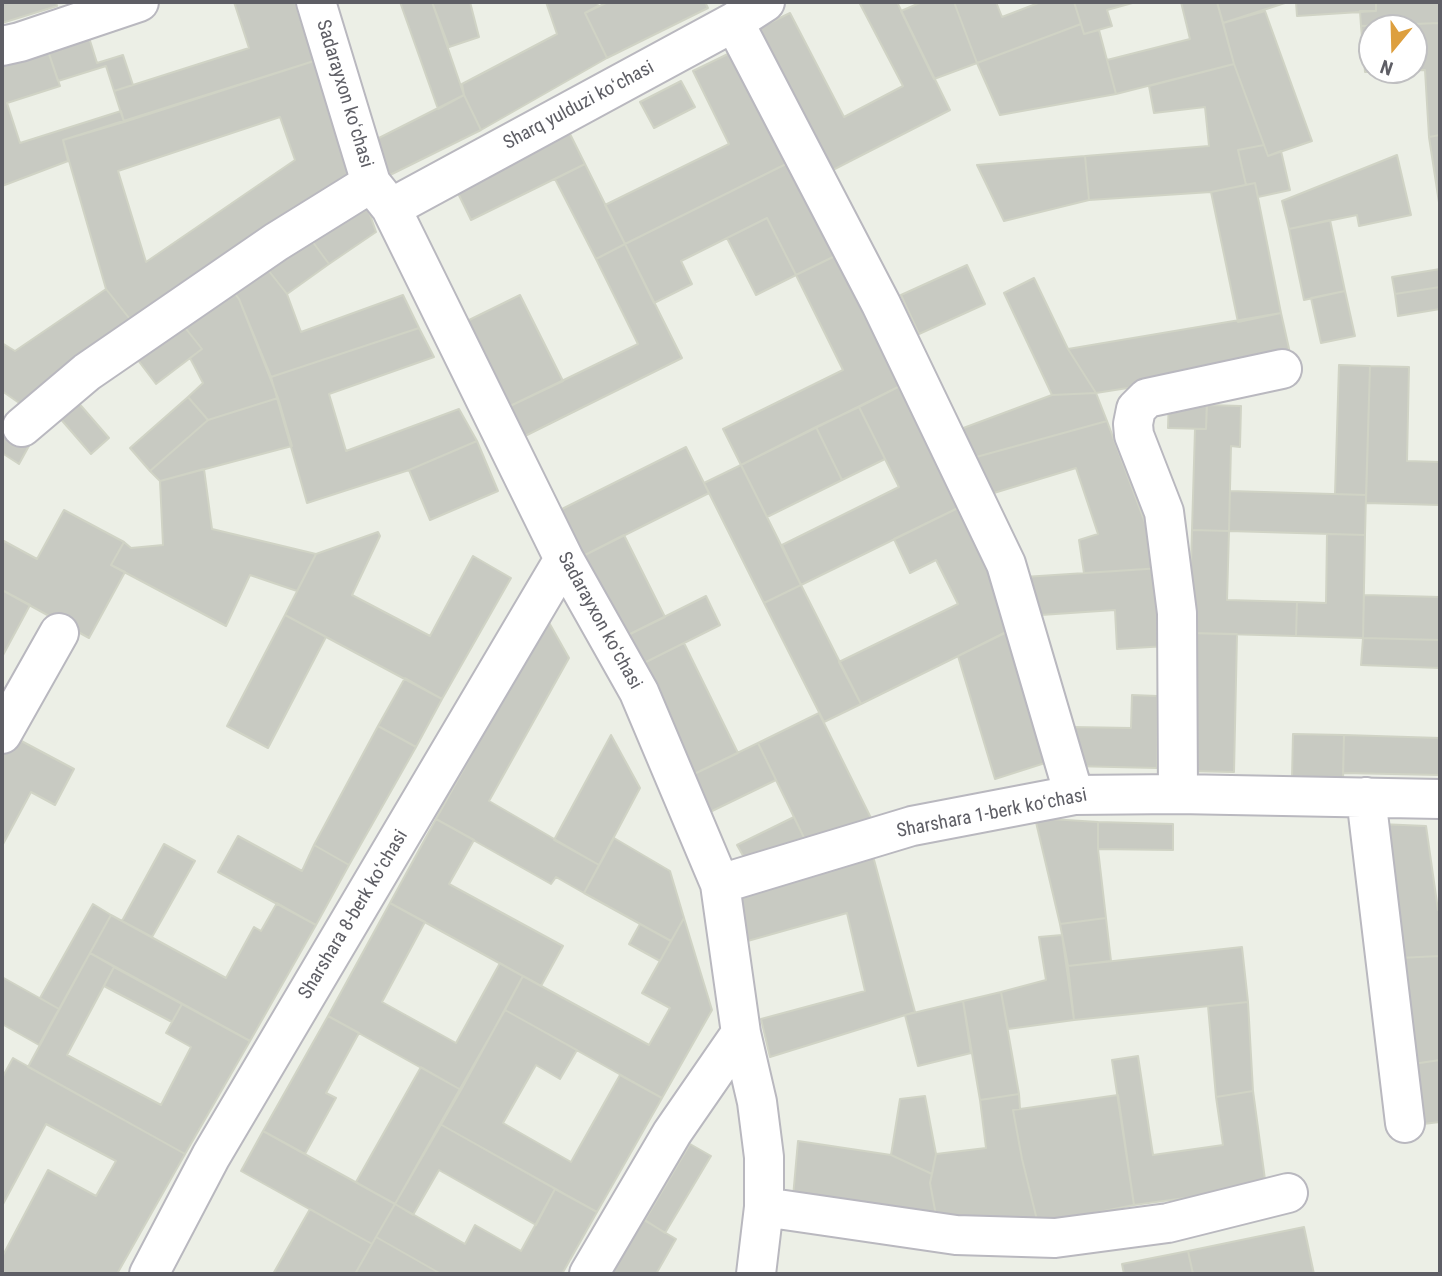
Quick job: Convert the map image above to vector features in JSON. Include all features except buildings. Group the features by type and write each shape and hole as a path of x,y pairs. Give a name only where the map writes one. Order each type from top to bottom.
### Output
{"street":[{"path":"2,46 139,2"},
{"name":"Sadarayxon koʻchasi","path":"316,2 381,196 564,559 639,692 720,884 741,1033 757,1102 764,1157 764,1207 756,1274"},
{"path":"749,12 881,304 1006,564 1074,794"},
{"name":"Sharq yulduzi koʻchasi","path":"22,427 98,364 276,242 381,196 749,12"},
{"path":"1178,794 1177,613 1164,512 1134,435 1133,416 1139,404 1147,398 1282,369"},
{"name":"Sharshara 8-berk koʻchasi","path":"149,1274 211,1156 564,559"},
{"path":"2,734 59,633"},
{"name":"Sharshara 1-berk koʻchasi","path":"720,884 912,826 1074,794 1440,799"},
{"path":"1366,797 1405,1124"},
{"path":"589,1274 672,1132 741,1033"},
{"path":"764,1207 956,1235 1055,1238 1168,1223 1288,1193"}]}
